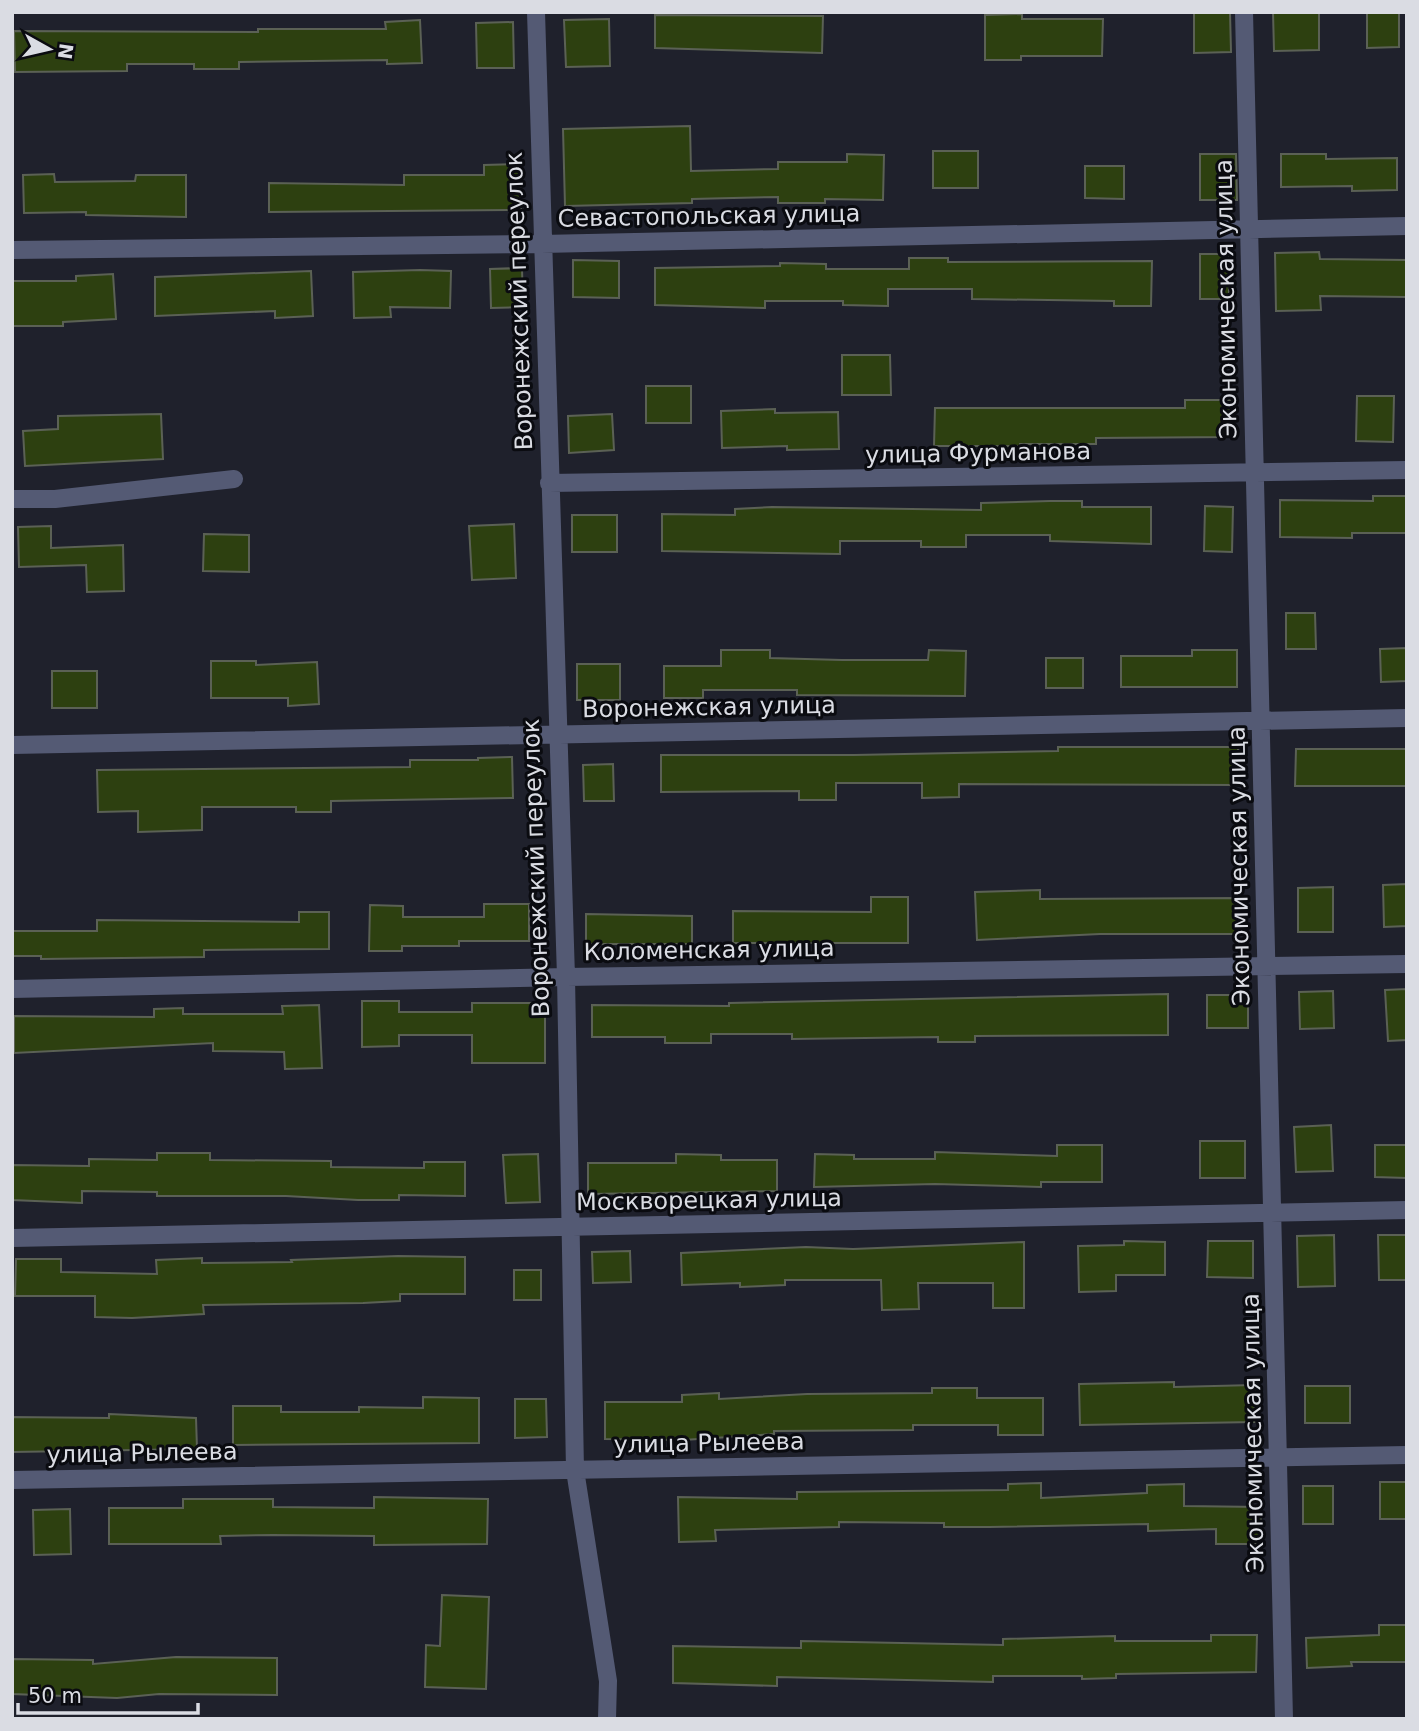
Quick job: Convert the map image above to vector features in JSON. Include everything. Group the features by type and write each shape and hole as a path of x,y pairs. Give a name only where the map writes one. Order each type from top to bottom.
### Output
{"street":[{"name":"Воронежский переулок","path":"536,12 565,976 568,1228 575,1470 608,1681 607,1719"},
{"name":"Экономическая улица","path":"1244,12 1284,1719"},
{"name":"Севастопольская улица","path":"12,250 541,244 1407,226"},
{"name":"улица Фурманова","path":"550,483 1407,470"},
{"path":"12,499 55,499 234,479"},
{"name":"Воронежская улица","path":"12,745 1407,718"},
{"name":"Коломенская улица","path":"12,989 565,976 1407,964"},
{"name":"Москворецкая улица","path":"12,1238 1407,1210"},
{"name":"улица Рылеева","path":"12,1480 1407,1455"}],"building":[{"path":"1194,12 1230,12 1231,52 1194,53"},
{"path":"1273,12 1319,12 1319,50 1274,51"},
{"path":"1367,12 1399,12 1399,47 1367,48"},
{"path":"1022,14 1022,19 1103,19 1102,56 1021,56 1021,60 985,60 985,15"},
{"path":"655,15 823,16 822,53 655,48"},
{"path":"609,19 610,66 566,67 564,20"},
{"path":"420,20 422,63 387,64 387,60 239,62 239,69 194,69 194,64 127,64 127,71 15,72 14,31 258,32 258,29 386,29 385,22"},
{"path":"513,22 514,68 477,68 476,23"},
{"path":"690,126 691,171 778,169 778,162 847,162 847,154 884,155 883,200 825,199 825,203 778,203 778,197 692,199 692,203 565,206 563,129"},
{"path":"933,151 978,151 978,188 933,188"},
{"path":"1200,154 1236,154 1237,200 1200,200"},
{"path":"1281,154 1326,154 1326,159 1397,158 1397,190 1352,191 1352,186 1281,187"},
{"path":"520,164 521,210 269,212 269,183 404,185 404,175 484,175 484,165"},
{"path":"1085,166 1124,166 1124,199 1085,198"},
{"path":"54,174 55,182 135,181 136,175 186,175 186,217 86,215 86,212 24,213 23,175"},
{"path":"1319,252 1320,259 1407,260 1407,297 1320,296 1321,310 1276,311 1275,253"},
{"path":"1200,254 1229,254 1229,299 1200,299"},
{"path":"909,258 948,258 948,262 1152,261 1151,306 1114,306 1114,301 972,299 972,289 888,289 888,306 843,305 843,301 765,301 765,308 655,305 655,268 780,266 780,263 826,264 826,269 909,269"},
{"path":"573,260 619,261 619,298 573,297"},
{"path":"522,268 523,307 491,308 490,269"},
{"path":"311,271 313,316 275,318 275,311 155,316 155,277"},
{"path":"451,271 450,308 390,307 391,317 354,318 353,272"},
{"path":"113,274 116,319 63,322 63,326 12,326 12,281 76,281 76,276"},
{"path":"842,355 890,355 891,395 842,395"},
{"path":"646,386 691,386 691,423 646,423"},
{"path":"1357,396 1394,396 1393,442 1356,441"},
{"path":"1185,400 1230,400 1230,437 1096,438 1096,444 934,446 935,408 1185,408"},
{"path":"775,409 775,413 838,412 839,449 787,450 787,446 722,448 721,411"},
{"path":"161,414 163,459 25,466 23,431 58,429 58,416"},
{"path":"612,414 614,450 569,453 568,416"},
{"path":"1373,496 1407,496 1407,533 1352,533 1352,538 1280,537 1280,500 1373,501"},
{"path":"1082,501 1082,507 1151,507 1151,544 1050,541 1050,535 966,535 966,547 921,547 921,541 840,541 840,554 662,551 662,514 735,515 735,509 772,507 981,510 981,503"},
{"path":"1205,506 1233,507 1232,552 1204,551"},
{"path":"572,515 617,515 617,552 572,552"},
{"path":"514,524 516,578 472,580 469,526"},
{"path":"51,526 51,548 123,545 124,591 87,592 86,565 19,567 18,527"},
{"path":"204,534 249,535 249,572 203,571"},
{"path":"1286,613 1315,613 1316,649 1286,649"},
{"path":"1407,648 1407,681 1381,682 1380,649"},
{"path":"721,650 770,650 770,658 842,660 928,660 929,650 966,651 965,696 797,695 797,690 703,690 703,698 664,698 664,666 721,666"},
{"path":"1192,650 1237,650 1237,687 1121,687 1121,656 1192,656"},
{"path":"1046,658 1083,658 1083,688 1046,688"},
{"path":"211,661 256,661 256,665 317,662 319,704 288,706 288,698 211,698"},
{"path":"577,664 620,664 620,700 577,700"},
{"path":"52,671 97,671 97,708 52,708"},
{"path":"1058,747 1238,747 1238,785 959,784 959,797 922,798 922,783 836,783 836,800 799,800 799,791 661,792 661,755 1058,751"},
{"path":"1296,749 1407,749 1407,786 1295,786"},
{"path":"512,757 513,798 331,801 331,812 296,812 296,807 202,807 202,830 138,832 138,811 98,812 97,770 410,767 410,760"},
{"path":"613,764 614,801 584,801 583,765"},
{"path":"1407,884 1407,926 1384,927 1383,885"},
{"path":"1333,887 1333,932 1298,932 1298,888"},
{"path":"1040,890 1040,899 1245,898 1245,934 1100,934 977,940 975,892"},
{"path":"871,897 908,897 908,943 733,943 733,911 871,912"},
{"path":"484,904 529,904 529,941 459,941 459,946 402,946 402,951 369,951 370,905 403,906 403,917 484,917"},
{"path":"299,912 329,912 329,949 204,950 204,957 41,959 41,956 12,956 12,931 97,931 97,920 299,922"},
{"path":"586,914 692,916 692,944 586,944"},
{"path":"1407,989 1407,1040 1388,1041 1385,990"},
{"path":"1333,991 1334,1028 1300,1029 1299,992"},
{"path":"1168,994 1168,1035 975,1036 975,1042 938,1042 938,1037 792,1039 792,1034 711,1034 711,1043 665,1043 665,1037 592,1037 592,1005 729,1006 729,1003"},
{"path":"1207,995 1248,995 1248,1028 1207,1028"},
{"path":"362,1001 399,1001 399,1012 472,1012 472,1003 545,1003 545,1063 472,1063 472,1035 399,1035 399,1046 362,1047"},
{"path":"319,1005 322,1068 285,1069 284,1052 213,1051 213,1043 14,1053 14,1016 154,1017 154,1009 183,1008 183,1014 283,1014 282,1006"},
{"path":"1331,1125 1333,1171 1296,1172 1294,1127"},
{"path":"1200,1141 1245,1141 1245,1178 1200,1178"},
{"path":"1057,1145 1102,1145 1102,1182 1041,1182 1041,1187 935,1184 814,1187 815,1154 854,1155 854,1159 935,1159 935,1152 1057,1156"},
{"path":"1375,1145 1407,1145 1407,1178 1375,1177"},
{"path":"157,1153 210,1153 210,1160 331,1161 331,1167 424,1168 424,1162 465,1162 465,1196 399,1195 399,1200 358,1200 286,1196 157,1196 157,1192 82,1191 82,1203 12,1200 12,1165 89,1166 89,1159 157,1160"},
{"path":"538,1154 540,1202 506,1203 503,1155"},
{"path":"676,1154 721,1155 721,1160 777,1160 777,1191 588,1194 588,1163 676,1163"},
{"path":"1334,1235 1335,1286 1298,1287 1297,1236"},
{"path":"1378,1235 1407,1235 1407,1280 1379,1280"},
{"path":"1124,1241 1165,1242 1165,1275 1116,1275 1116,1291 1079,1292 1078,1246 1124,1245"},
{"path":"1208,1241 1253,1241 1253,1278 1207,1277"},
{"path":"1024,1242 1024,1308 993,1308 993,1283 918,1283 919,1309 882,1310 881,1280 785,1280 785,1285 740,1287 740,1283 682,1285 681,1253"},
{"path":"630,1251 631,1282 593,1283 592,1252"},
{"path":"398,1256 465,1257 465,1294 400,1294 400,1301 363,1303 203,1305 204,1314 132,1318 95,1317 95,1296 15,1296 16,1259 61,1259 61,1272 157,1274 156,1260 202,1258 202,1263 292,1262 291,1260"},
{"path":"514,1270 541,1270 541,1300 514,1300"},
{"path":"1174,1382 1174,1387 1254,1385 1255,1422 1080,1425 1079,1384"},
{"path":"1305,1386 1350,1386 1350,1423 1305,1423"},
{"path":"932,1388 977,1388 977,1398 1043,1398 1043,1435 998,1435 998,1425 913,1425 913,1430 774,1431 774,1434 683,1440 605,1439 605,1402 682,1402 682,1395 719,1393 719,1399 807,1394 932,1393"},
{"path":"423,1397 479,1398 479,1443 233,1445 233,1406 281,1406 281,1412 359,1412 359,1407 423,1408"},
{"path":"515,1399 546,1399 547,1437 515,1438"},
{"path":"109,1414 196,1418 197,1449 12,1452 12,1417 109,1418"},
{"path":"1380,1482 1407,1482 1407,1519 1380,1519"},
{"path":"1041,1483 1041,1498 1147,1493 1147,1485 1184,1484 1184,1506 1261,1507 1261,1544 1216,1544 1216,1529 1148,1531 1148,1524 944,1527 944,1523 839,1522 839,1527 715,1530 716,1541 679,1542 678,1497 797,1499 797,1492 1008,1490 1008,1484"},
{"path":"1303,1486 1333,1486 1333,1524 1303,1524"},
{"path":"374,1497 488,1499 487,1544 374,1545 374,1536 273,1535 220,1536 221,1544 109,1544 109,1508 183,1508 183,1499 273,1499 273,1507 374,1508"},
{"path":"70,1509 71,1554 34,1555 33,1510"},
{"path":"442,1595 489,1597 486,1689 425,1687 426,1645 440,1646"},
{"path":"1379,1625 1407,1625 1407,1662 1351,1662 1352,1666 1307,1668 1306,1638 1379,1635"},
{"path":"1211,1635 1257,1635 1256,1672 1116,1674 1116,1678 1082,1679 1082,1676 993,1676 993,1682 777,1677 777,1686 673,1683 673,1646 801,1648 801,1641 1003,1645 1003,1639 1115,1636 1115,1641 1211,1641"},
{"path":"176,1657 277,1658 277,1695 159,1694 117,1698 12,1694 12,1659 93,1660 93,1664"}]}
